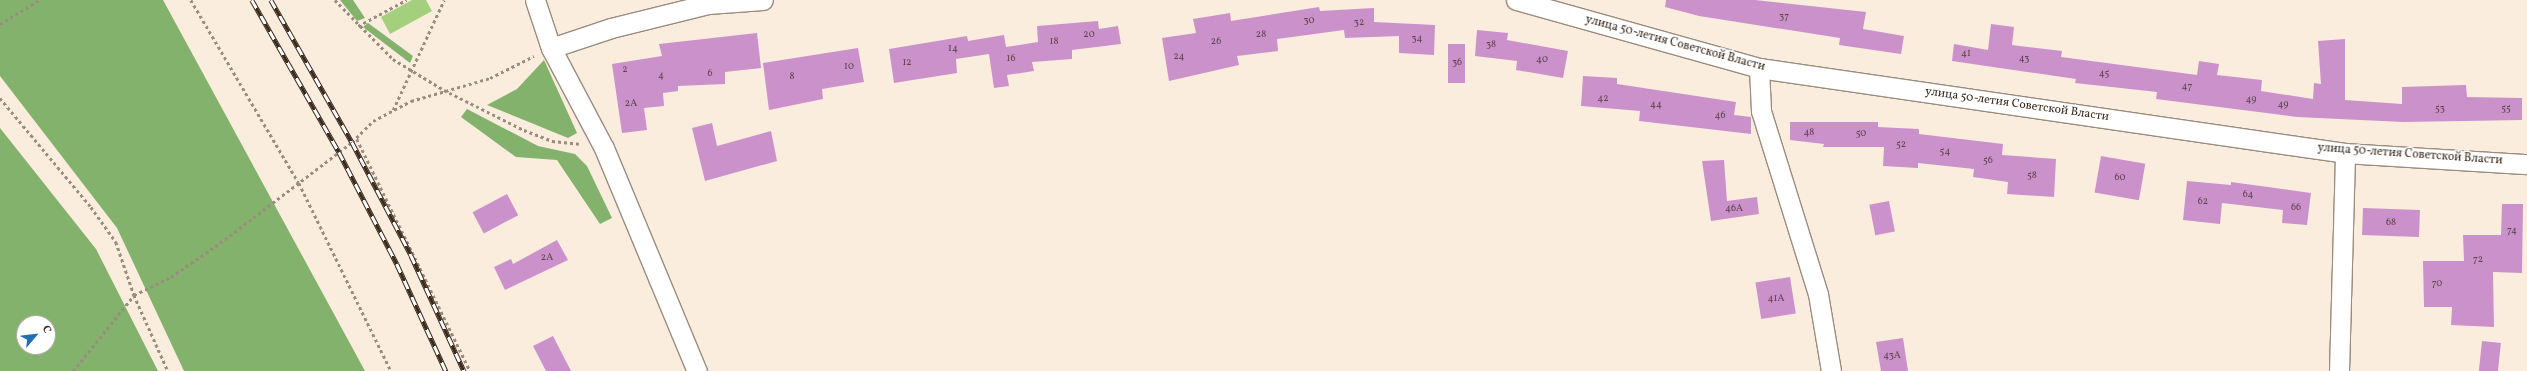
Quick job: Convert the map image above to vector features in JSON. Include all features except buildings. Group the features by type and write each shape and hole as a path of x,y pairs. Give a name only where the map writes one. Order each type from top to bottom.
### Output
{"street":[{"path":"536,0 550,48 604,148 697,371"},
{"path":"550,48 611,28 701,6 763,0"},
{"name":"улица 50-летия Советской Власти","path":"1516,0 1759,68 2345,153 2527,164"},
{"path":"1759,68 1761,111 1818,294 1831,371"},
{"path":"2339,371 2345,153"}],"path":[{"path":"0,24 38,0"},
{"path":"191,0 299,183 391,371"},
{"path":"335,0 358,26 393,59 444,90 552,141 604,148"},
{"path":"358,26 406,0"},
{"path":"393,110 444,0"},
{"path":"73,371 134,295 208,251 357,139 373,121 393,110 444,90 490,78 550,48"},
{"path":"0,98 92,207 116,242 134,295 168,371"},
{"path":"357,139 470,371"}],"green space":[{"path":"0,0 163,0 365,371 184,371 117,228 0,76"},
{"path":"340,0 353,0 365,18 357,21"},
{"path":"412,0 426,0 432,11 390,34 381,17"},
{"path":"368,23 413,56 410,63 363,27"},
{"path":"544,60 577,133 568,138 487,105 517,89"},
{"path":"467,109 538,146 575,154 587,166 612,218 600,224 557,160 516,157 461,117"},
{"path":"0,128 96,249 158,371 0,371"}],"railway":[{"path":"252,0 339,152 397,264 446,371"},
{"path":"271,0 352,142 411,255 464,371"}]}
